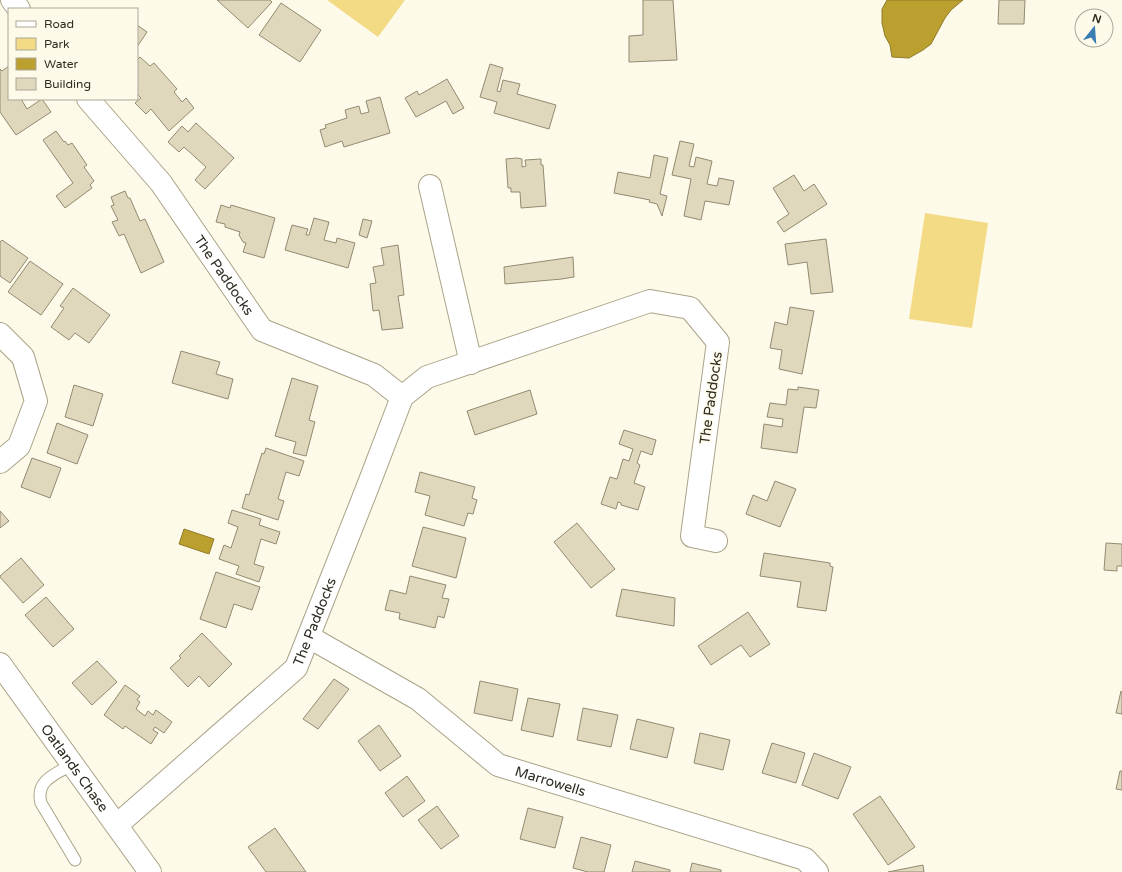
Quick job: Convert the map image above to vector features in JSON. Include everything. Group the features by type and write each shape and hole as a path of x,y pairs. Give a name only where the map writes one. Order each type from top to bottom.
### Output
{"street":[{"path":"12,0 18,8"},
{"name":"The Paddocks","path":"89,100 161,183 262,330 374,375 402,397"},
{"path":"430,186 471,363"},
{"name":"The Paddocks","path":"117,825 296,668 402,397 427,377 650,301 690,308 718,342 692,536 716,541"},
{"path":"0,334 23,357 36,401 18,446 0,462"},
{"name":"Marrowells","path":"309,637 418,699 498,766 805,859 817,872"},
{"name":"Oatlands Chase","path":"3,676 73,764 150,872"}],"lane":[{"path":"73,764 45,781 40,790 39,797 41,803 75,860"}],"green space":[{"path":"327,0 405,0 378,37"},
{"path":"925,213 988,223 972,328 909,319"}],"water":[{"path":"887,0 963,0 951,10 945,18 931,44 909,58 892,57 890,45 885,36 882,23 882,9"},
{"path":"184,529 214,539 209,554 179,544"}],"building":[{"path":"217,0 270,0 272,2 248,28"},
{"path":"643,0 673,0 677,60 629,62 629,36 643,35"},
{"path":"999,0 1025,0 1024,24 998,24"},
{"path":"281,3 321,30 300,62 259,35"},
{"path":"138,26 147,32 138,46"},
{"path":"140,57 150,66 154,63 177,89 174,92 182,102 186,98 194,108 169,131 151,109 146,114 135,103 141,98 138,95 138,59"},
{"path":"490,64 503,68 497,91 500,92 503,80 520,84 517,94 556,105 549,129 494,113 497,102 480,97"},
{"path":"8,67 8,100 22,100 27,109 43,100 51,112 16,135 0,112 0,69 2,71"},
{"path":"447,79 464,108 453,114 446,101 416,117 405,98 417,91 419,95"},
{"path":"380,97 390,133 344,147 342,141 325,147 320,130 326,128 325,125 347,118 345,110 359,106 361,114 369,112 366,101"},
{"path":"196,123 234,158 205,189 195,180 206,167 184,147 179,152 168,142 182,126 188,132"},
{"path":"56,131 68,145 72,143 87,165 84,167 94,181 90,185 92,188 65,208 56,196 73,183 43,140"},
{"path":"680,141 694,144 689,166 694,167 696,157 712,161 707,184 717,186 719,178 734,181 729,205 705,201 701,220 684,216 691,179 672,175"},
{"path":"654,155 668,158 660,194 667,196 662,216 657,204 649,202 650,200 614,193 618,172 650,178"},
{"path":"506,159 522,159 522,167 526,166 525,160 541,159 541,165 543,165 546,206 521,208 520,192 511,192 511,188 508,188"},
{"path":"794,175 804,191 814,184 827,204 784,232 777,222 789,214 773,188"},
{"path":"125,191 128,198 130,198 140,221 145,219 164,262 141,273 124,234 119,236 112,222 118,220 111,206 114,205 111,197"},
{"path":"221,205 230,208 231,205 275,218 264,258 243,252 246,243 243,242 239,235 240,232 225,227 225,224 216,222"},
{"path":"314,218 329,222 324,240 336,243 337,238 355,243 348,268 285,250 292,225 308,229 306,235 309,235"},
{"path":"363,219 372,221 367,238 359,235"},
{"path":"826,239 833,292 811,294 807,262 788,265 785,244"},
{"path":"2,240 28,258 10,283 0,276 0,242"},
{"path":"398,245 404,295 398,296 403,328 382,330 379,310 373,311 370,284 376,283 373,267 384,265 381,248"},
{"path":"573,257 574,277 505,284 504,267"},
{"path":"30,261 63,284 41,315 8,292"},
{"path":"73,288 110,315 89,343 75,333 69,340 51,327 64,308 60,306"},
{"path":"790,307 814,311 802,374 779,369 782,350 770,348 775,322 787,325"},
{"path":"181,351 220,362 216,374 233,379 228,399 172,383"},
{"path":"292,378 318,386 309,420 315,422 306,456 293,453 296,442 275,436"},
{"path":"74,385 103,394 93,426 65,417"},
{"path":"798,387 819,390 816,408 804,407 797,453 761,448 764,424 782,427 783,419 767,417 770,403 786,405 788,389 798,390"},
{"path":"530,390 537,414 475,435 467,411"},
{"path":"57,423 88,435 77,464 47,453"},
{"path":"624,430 656,440 652,455 641,451 637,463 640,465 634,483 645,487 638,510 621,505 621,503 618,502 616,509 601,504 610,477 617,479 623,459 629,461 633,449 619,444"},
{"path":"266,448 304,461 299,476 286,472 278,499 284,501 278,520 242,508 246,494 249,495 262,453 264,454"},
{"path":"32,458 61,468 50,498 21,487"},
{"path":"420,472 475,487 472,498 477,500 473,514 468,513 464,526 425,515 430,496 415,492"},
{"path":"775,481 796,489 780,527 746,514 753,495 767,501"},
{"path":"232,510 261,519 259,525 280,532 276,544 261,539 254,564 264,567 259,582 236,574 239,566 219,559 224,545 231,548 238,527 228,523"},
{"path":"0,511 9,521 0,528"},
{"path":"577,523 615,569 591,588 554,542"},
{"path":"423,527 466,538 456,578 412,566"},
{"path":"1106,543 1122,544 1122,566 1117,566 1117,571 1104,570"},
{"path":"764,553 830,563 830,566 833,567 826,611 797,607 801,582 760,576"},
{"path":"21,558 44,585 23,603 0,577"},
{"path":"216,572 260,587 252,610 234,604 226,628 200,619"},
{"path":"410,576 446,585 442,598 449,599 444,618 438,616 435,628 399,619 400,613 385,610 390,590 406,594"},
{"path":"622,589 675,598 674,626 616,616"},
{"path":"46,597 74,629 53,647 25,615"},
{"path":"748,612 770,644 750,657 741,645 711,665 698,646"},
{"path":"202,633 232,664 209,687 199,676 188,687 170,668 181,658 179,656"},
{"path":"97,661 117,682 92,705 72,683"},
{"path":"334,679 349,689 318,729 303,719"},
{"path":"480,681 518,689 512,721 474,713"},
{"path":"125,685 140,696 137,700 140,702 136,709 145,716 148,711 153,715 156,710 172,722 164,733 155,727 153,730 158,733 151,744 125,726 123,729 104,715"},
{"path":"1121,691 1122,692 1122,714 1116,713"},
{"path":"528,698 560,704 553,737 521,730"},
{"path":"583,708 618,715 611,747 577,740"},
{"path":"637,719 674,728 667,758 630,749"},
{"path":"379,725 401,756 380,771 358,741"},
{"path":"700,733 730,740 723,770 694,763"},
{"path":"772,743 805,753 796,783 762,773"},
{"path":"814,753 851,767 838,799 802,785"},
{"path":"1120,771 1122,771 1122,790 1116,789"},
{"path":"407,776 425,801 403,817 385,793"},
{"path":"880,796 915,847 888,865 853,814"},
{"path":"437,806 459,836 441,849 418,820"},
{"path":"528,808 563,817 555,848 520,839"},
{"path":"275,828 306,872 266,872 248,847"},
{"path":"581,837 611,845 604,872 588,872 573,868"},
{"path":"635,861 670,870 670,872 632,872"},
{"path":"692,863 721,870 721,872 690,872"},
{"path":"923,865 924,872 888,872"}]}
